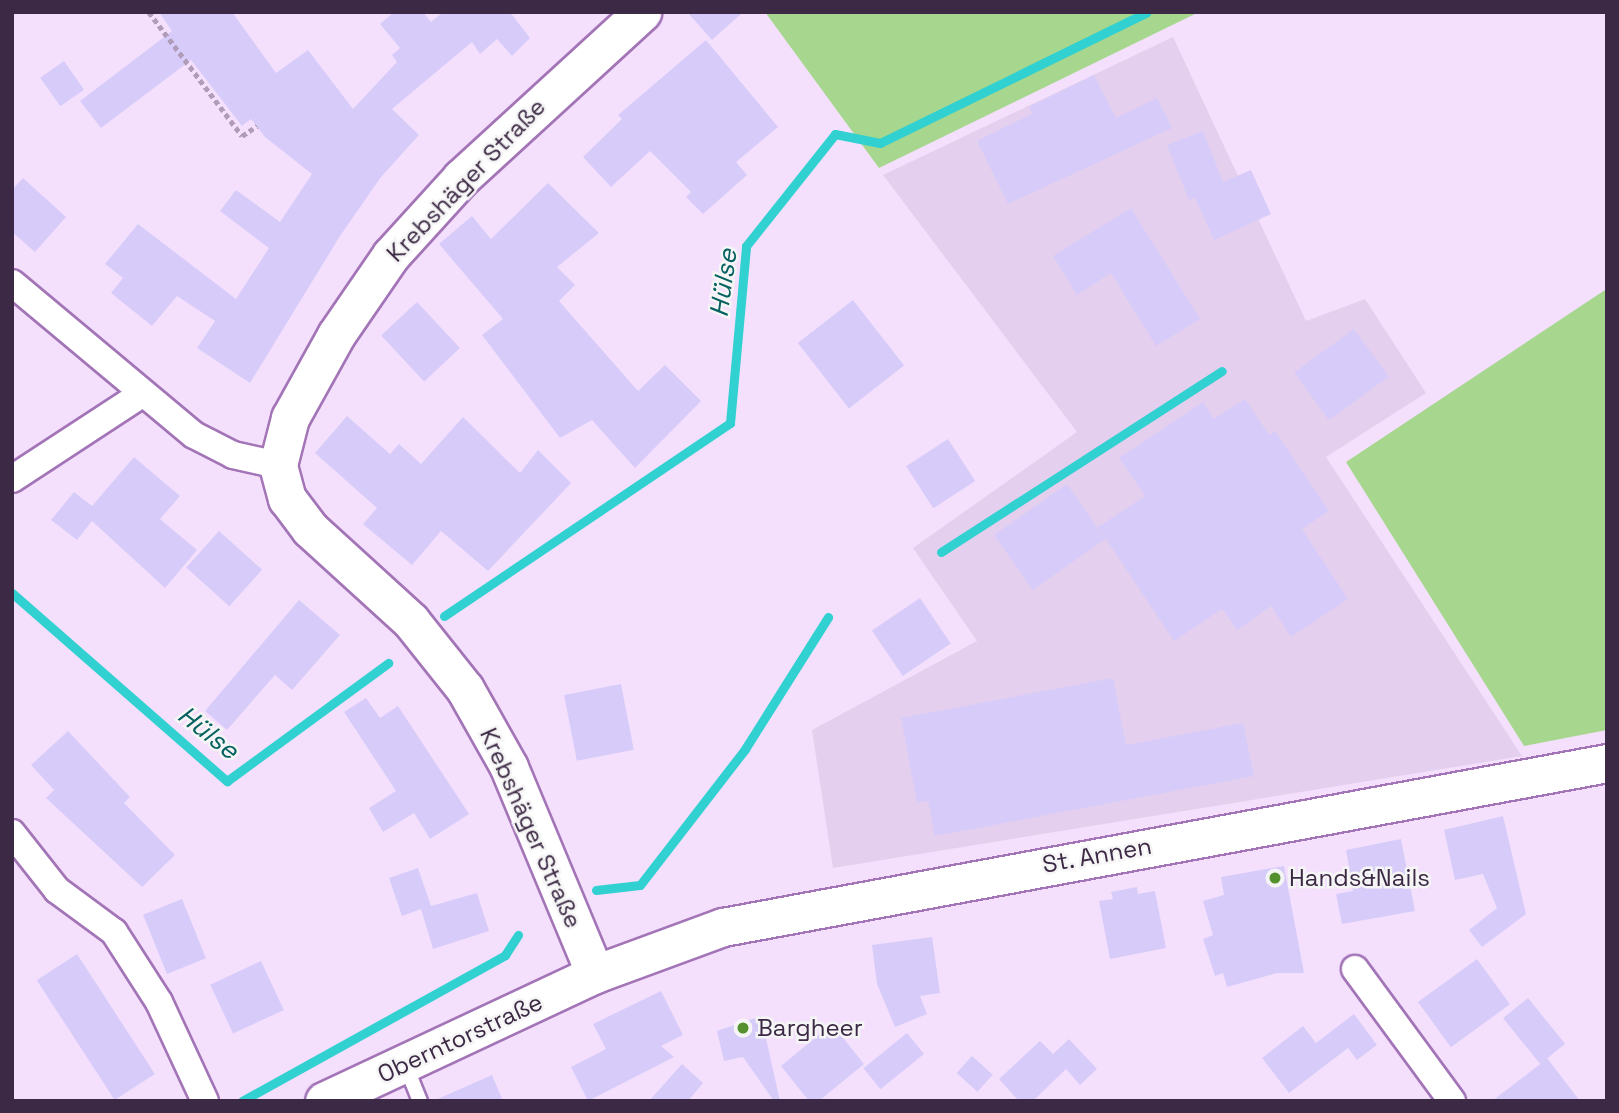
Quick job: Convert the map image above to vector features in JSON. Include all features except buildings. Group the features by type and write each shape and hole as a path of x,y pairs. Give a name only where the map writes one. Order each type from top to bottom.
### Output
{"main road":[{"name":"Krebshäger Straße","path":"595,974 509,766 465,689 411,621 310,529 287,499 278,465 290,418 336,335 391,256 471,168 642,12"},
{"name":"St. Annen","path":"595,974 723,928 779,914 1607,763"},
{"name":"Oberntorstraße","path":"324,1101 595,974"}],"street":[{"path":"12,283 194,435 233,455 278,465"},
{"path":"12,479 142,394"},
{"path":"12,833 57,890 114,932 159,1002 205,1101"},
{"path":"1355,970 1452,1101"}],"lane":[{"path":"405,1064 420,1101"}],"path":[{"path":"149,12 242,136 257,126"}],"shaded area":[{"path":"1173,37 1306,321 1365,299 1426,393 1326,457 1522,756 833,868 812,730 977,641 913,548 1077,432 883,175"}],"green space":[{"path":"765,12 1199,12 879,168"},
{"path":"1605,290 1607,730 1524,746 1346,462"}],"waterway":[{"name":"Hülse","path":"444,616 730,423 746,246 835,134 880,143 1147,12"},
{"path":"941,552 1222,371"},
{"name":"Hülse","path":"12,593 227,781 388,663"},
{"path":"596,890 640,885 745,749 828,617"},
{"path":"242,1101 505,955 518,935"}],"place":[{"name":"Hands&Nails","path":"1275,878"},
{"name":"Bargheer","path":"743,1028"}]}
